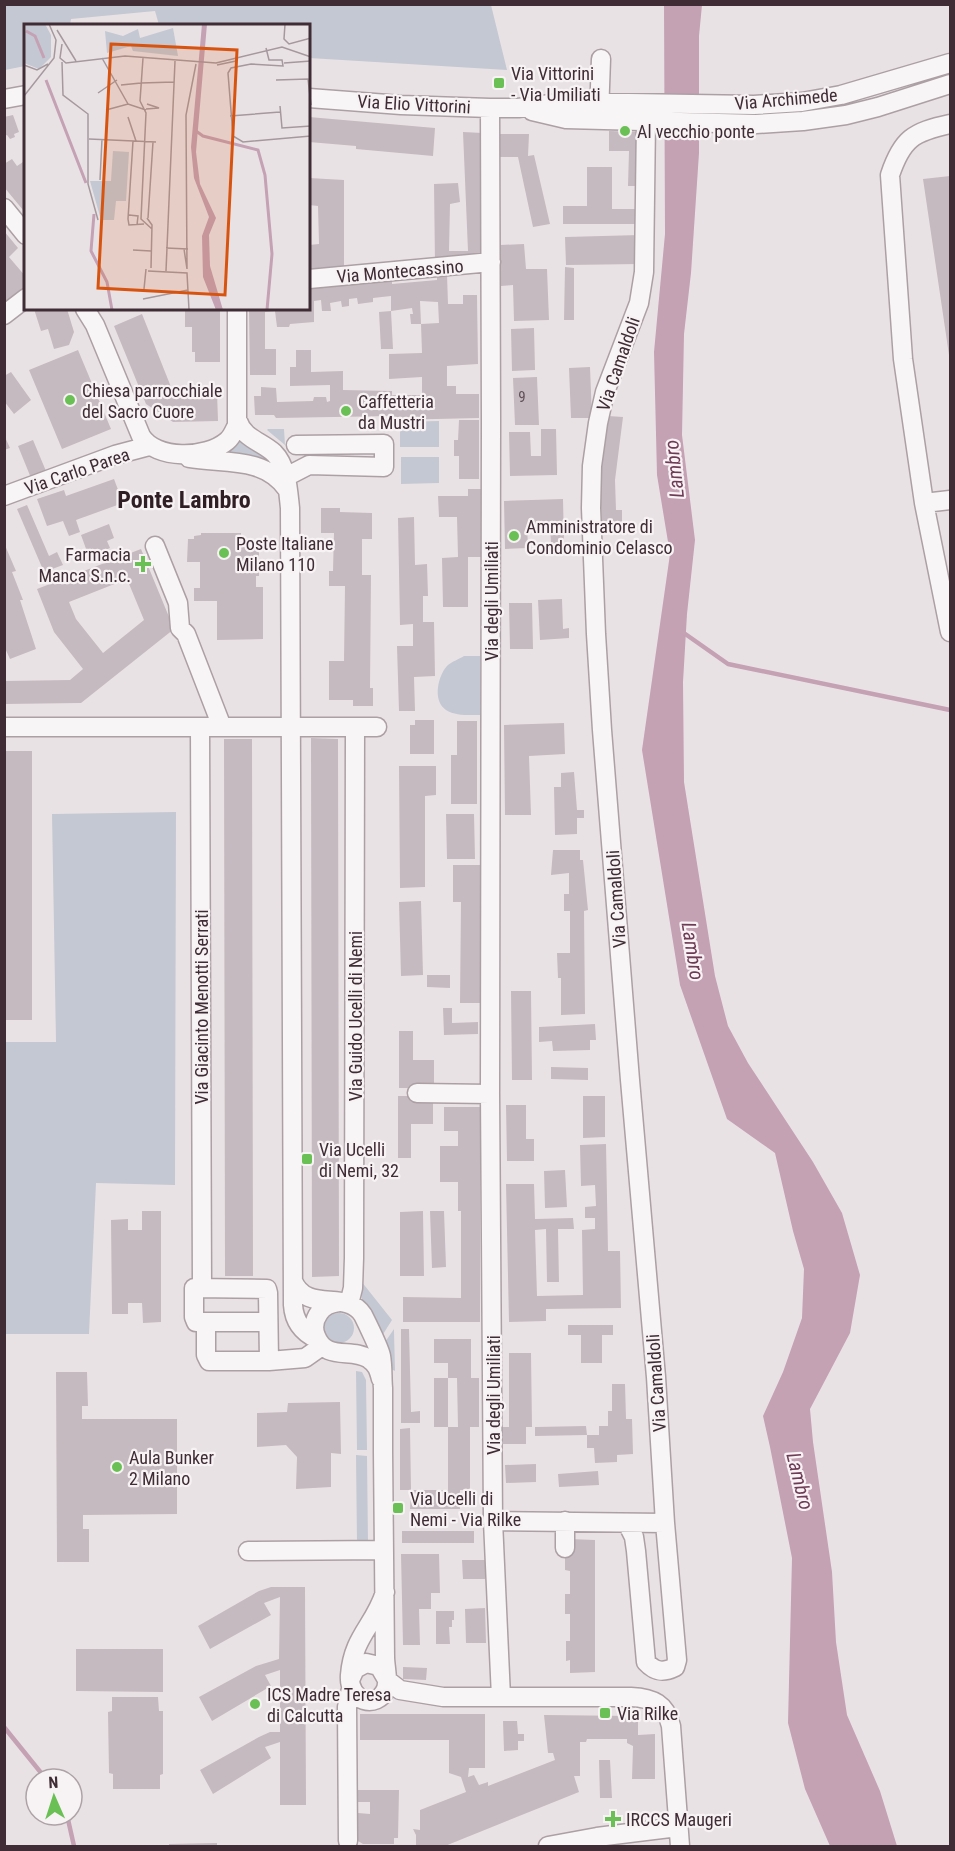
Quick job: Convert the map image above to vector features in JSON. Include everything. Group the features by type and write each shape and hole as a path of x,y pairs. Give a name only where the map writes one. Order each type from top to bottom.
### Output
{"street":[{"path":"599,112 601,59"},
{"name":"Via Archimede","path":"650,116 705,114 754,105 821,98 873,87 951,63"},
{"name":"Via Archimede","path":"705,114 756,124 803,121 846,115 951,84"},
{"path":"4,99 24,95"},
{"name":"Via Elio Vittorini","path":"310,98 401,105 490,108 518,108 567,102 599,112 650,116"},
{"name":"Via degli Umiliati","path":"490,108 490,1094 493,1521 501,1697"},
{"name":"Via Camaldoli","path":"627,1522 634,1537 636,1551 644,1656 650,1666 661,1672 675,1668 677,1660 664,1523 656,1377 602,730 591,508 592,466 598,423 605,392 639,303 644,272 650,116"},
{"path":"951,124 914,135 897,154 890,175 903,358 924,503 951,632"},
{"path":"4,208 24,233"},
{"name":"Via Montecassino","path":"310,279 491,262"},
{"path":"4,315 24,300"},
{"name":"Via Carlo Parea","path":"86,310 95,325 139,433 150,446 161,452 173,454 197,452 220,446 231,436 238,421"},
{"path":"237,310 238,421 243,431 276,456 291,519 291,1025 295,1316 307,1334 334,1353 367,1357 378,1369 382,1384"},
{"path":"284,483 309,465 384,467 384,444 303,445 309,465"},
{"name":"Via Carlo Parea","path":"4,496 115,455 150,446"},
{"path":"173,454 211,461 247,463 268,472 284,483"},
{"path":"924,503 951,500"},
{"path":"155,546 178,603 180,628 186,634 222,727"},
{"path":"4,727 377,727"},
{"name":"Via Giacinto Menotti Serrati","path":"200,727 202,1288"},
{"name":"Via Guido Ucelli di Nemi","path":"344,1303 353,1288 354,1258 355,727"},
{"path":"417,1093 490,1094"},
{"path":"293,1281 300,1291 315,1300 344,1303 362,1314 381,1353 387,1679 382,1695 368,1701"},
{"path":"268,1322 196,1322 194,1288 265,1287 268,1291 269,1361"},
{"path":"319,1342 314,1326 318,1315 327,1306 344,1303"},
{"path":"206,1323 209,1361 269,1361 305,1358 319,1342"},
{"path":"342,1354 349,1352 362,1342 366,1323"},
{"path":"493,1521 664,1523"},
{"path":"565,1521 565,1548"},
{"path":"248,1551 384,1550"},
{"path":"348,1841 348,1707 355,1648 385,1592"},
{"path":"443,1697 395,1688 379,1666 366,1663 354,1670 350,1685 358,1698 368,1701 410,1701 443,1697 651,1699 666,1711 672,1731 680,1846"},
{"path":"548,1846 597,1837 678,1827"}],"shaded area":[{"path":"4,5 491,5 507,70 310,58 310,24 159,24 155,11 71,19 70,24 24,24 24,66 5,70"},
{"path":"439,421 439,447 400,447 400,422"},
{"path":"284,429 285,445 267,430"},
{"path":"238,436 259,448 273,464 248,455 226,455 225,450"},
{"path":"401,457 439,457 439,483 401,484"},
{"path":"464,656 480,656 480,715 450,712 439,701 438,688 444,670"},
{"path":"176,812 175,1185 96,1183 89,1334 5,1334 5,1042 56,1042 52,814"},
{"path":"361,1281 392,1320 380,1339 362,1300"},
{"path":"339,1313 350,1317 354,1328 350,1339 339,1343 328,1339 324,1328 328,1317"},
{"path":"394,1329 395,1371 391,1369 383,1345"},
{"path":"356,1371 362,1372 366,1380 367,1450 357,1450"},
{"path":"356,1455 367,1456 368,1543 357,1543"}],"water":[{"name":"Lambro","path":"664,5 702,5 699,36 699,153 691,273 684,334 682,435 695,540 683,682 684,782 715,976 728,1026 748,1063 813,1162 842,1213 860,1275 850,1333 810,1409 832,1572 836,1642 847,1715 880,1791 897,1846 830,1846 805,1789 788,1723 792,1558 763,1416 783,1372 802,1318 804,1269 775,1153 727,1119 680,985 642,750 670,554 657,475 654,352 665,234"}],"building":[{"path":"13,115 19,132 10,139 7,135 4,136 4,117"},
{"path":"310,117 435,128 433,156 356,149 356,146 310,142"},
{"path":"609,131 641,132 641,186 628,186 629,151 609,151"},
{"path":"463,132 483,133 483,259 435,264 434,184 458,183 460,202 450,204 449,251 468,251"},
{"path":"500,134 529,134 528,156 534,155 550,224 533,227 518,157 500,157"},
{"path":"12,159 17,166 24,161 23,210 4,187 4,164"},
{"path":"587,167 612,167 612,209 641,209 640,224 563,224 563,206 587,206"},
{"path":"950,176 950,355 949,355 923,179"},
{"path":"310,178 344,180 344,267 310,271 310,245 319,244 318,206 310,205"},
{"path":"4,231 18,248 9,257 24,275 24,288 4,303"},
{"path":"640,235 640,264 566,265 565,237"},
{"path":"524,244 526,269 547,269 549,320 514,321 513,285 501,286 500,245"},
{"path":"565,267 574,268 574,320 564,320"},
{"path":"437,274 447,274 448,304 463,304 463,295 477,295 478,364 447,366 447,386 456,386 456,394 479,394 479,418 392,420 392,416 276,418 274,415 255,415 254,396 261,396 261,387 276,388 277,402 313,401 314,397 326,397 327,402 330,401 330,385 290,386 290,367 296,367 296,350 311,350 311,372 343,371 343,390 392,391 392,395 422,395 422,377 389,379 389,354 422,353 421,324 411,324 412,308 391,311 391,296 373,298 373,302 358,304 357,298 349,299 349,306 342,307 341,301 330,303 331,311 322,311 321,300 314,301 314,322 277,327 275,311 265,312 265,349 276,349 276,375 250,375 249,310 310,310 310,288 392,280 392,284 437,280","holes":["420,301 438,302 439,323 421,324"]},
{"path":"34,310 67,310 74,332 69,345 54,349 48,329 41,331"},
{"path":"185,310 220,310 220,362 195,362 195,352 192,352 192,327 185,327"},
{"path":"391,311 393,349 381,349 379,312"},
{"path":"142,314 171,387 179,392 217,392 218,421 173,422 146,404 114,326"},
{"path":"534,328 535,370 512,371 511,329"},
{"name":"Chiesa parrocchiale del Sacro Cuore","path":"78,350 111,429 62,449 29,370"},
{"path":"590,367 592,418 571,418 569,368"},
{"path":"11,372 31,400 14,414 4,401 4,376"},
{"path":"537,377 539,425 515,425 513,378"},
{"path":"608,416 623,417 615,480 616,510 622,510 622,527 602,529 600,481"},
{"path":"459,420 479,420 479,479 459,479 459,456 454,456 454,440 458,440"},
{"path":"541,429 556,429 557,475 510,476 509,432 530,432 531,456 541,456"},
{"path":"4,435 10,448 4,450"},
{"path":"33,440 46,471 31,478 18,446"},
{"path":"114,479 123,503 76,520 80,532 69,536 63,521 47,526 37,499 64,490 66,496"},
{"path":"468,489 481,489 482,557 468,557 468,607 443,607 442,558 458,557 457,517 439,517 438,496 468,496"},
{"path":"563,499 564,543 551,544 550,524 527,524 528,548 505,549 504,501"},
{"path":"27,505 49,556 57,552 63,565 44,572 17,509"},
{"path":"321,508 340,508 340,512 372,513 372,539 362,539 362,575 371,575 370,688 373,688 373,706 353,706 353,700 329,700 329,661 344,661 345,586 329,586 329,571 333,571 334,533 321,533"},
{"path":"414,517 415,565 427,564 428,596 423,596 423,622 434,622 435,676 414,677 415,711 399,711 397,646 413,646 413,624 400,625 398,518"},
{"path":"109,524 114,538 107,541 110,548 89,557 81,535"},
{"path":"201,533 241,533 241,546 259,546 259,576 256,576 256,587 263,587 263,639 217,640 217,601 194,601 194,588 200,588 200,562 187,562 188,539 194,539 194,536 201,535"},
{"path":"4,543 16,571 12,572 23,600 20,600 36,649 10,659 4,646"},
{"path":"141,549 174,629 81,703 4,704 4,681 70,680 83,669 54,632 37,589","holes":["127,579 144,620 103,653 76,619 69,602"]},
{"path":"562,599 563,629 569,628 569,638 540,640 538,600"},
{"path":"509,603 532,603 533,649 510,649"},
{"path":"415,720 434,720 434,754 410,754 410,725 415,725"},
{"path":"457,721 477,721 477,804 451,804 451,755 457,755"},
{"path":"564,723 565,754 529,756 531,815 505,815 504,725"},
{"path":"311,738 338,739 339,1276 312,1277"},
{"path":"224,739 252,739 253,1276 225,1276"},
{"path":"4,751 32,751 32,1020 4,1020"},
{"path":"399,766 436,766 436,795 425,796 425,887 400,888"},
{"path":"574,772 577,810 584,810 584,818 577,818 577,834 555,835 554,787 561,787 561,773"},
{"path":"446,814 474,814 475,859 447,859"},
{"path":"553,850 580,850 580,860 583,860 588,910 584,911 585,1014 561,1015 561,978 558,978 557,953 570,953 570,911 564,911 564,894 569,894 569,873 551,875"},
{"path":"453,865 481,865 480,1003 460,1003 461,902 453,902"},
{"path":"421,901 423,975 401,976 399,902"},
{"path":"427,975 450,975 450,988 427,987"},
{"path":"511,991 531,991 532,1080 512,1080"},
{"path":"443,1008 452,1008 452,1023 478,1022 478,1034 444,1035"},
{"path":"595,1024 596,1040 590,1040 590,1050 553,1051 552,1041 539,1042 539,1027"},
{"path":"399,1031 413,1031 413,1060 434,1060 434,1088 399,1088"},
{"path":"551,1067 588,1068 588,1080 551,1079"},
{"path":"398,1096 433,1096 433,1124 411,1124 411,1158 398,1158"},
{"path":"583,1096 605,1096 605,1137 583,1138"},
{"path":"506,1105 526,1105 526,1139 534,1139 534,1161 507,1161"},
{"path":"444,1107 480,1107 480,1322 403,1322 403,1297 461,1298 461,1211 458,1211 458,1182 440,1182 440,1146 458,1146 458,1131 444,1131"},
{"path":"606,1144 608,1251 620,1251 621,1308 546,1309 546,1321 509,1322 506,1184 534,1184 535,1219 573,1218 574,1229 558,1229 559,1282 547,1282 546,1229 535,1230 537,1296 583,1295 582,1230 595,1229 595,1218 585,1218 585,1207 596,1206 595,1185 581,1186 580,1145"},
{"path":"565,1170 567,1207 545,1208 544,1171"},
{"path":"142,1211 161,1211 161,1322 143,1323 142,1303 128,1303 128,1314 112,1314 111,1220 128,1219 128,1230 142,1230"},
{"path":"423,1211 424,1276 400,1276 400,1212"},
{"path":"430,1211 444,1211 446,1267 432,1268"},
{"path":"568,1325 613,1325 613,1335 602,1335 602,1363 581,1363 581,1335 568,1335"},
{"path":"401,1329 409,1329 411,1412 420,1411 420,1423 401,1423"},
{"path":"434,1339 471,1339 471,1378 479,1378 479,1427 470,1427 470,1490 460,1490 460,1509 410,1509 411,1490 448,1490 448,1427 458,1427 457,1378 448,1378 448,1363 434,1363"},
{"path":"509,1353 531,1353 532,1427 526,1427 526,1444 502,1444 501,1427 509,1427"},
{"name":"Aula Bunker 2 Milano","path":"56,1372 87,1372 88,1406 82,1406 82,1419 177,1419 177,1514 83,1515 83,1529 89,1529 89,1562 57,1562"},
{"path":"434,1378 448,1378 448,1427 434,1427"},
{"path":"612,1384 625,1384 626,1419 632,1419 633,1454 617,1455 617,1462 595,1463 594,1448 587,1448 587,1435 599,1435 599,1426 608,1426 608,1411 612,1411"},
{"path":"340,1402 341,1454 331,1453 331,1487 296,1489 297,1457 286,1445 257,1447 257,1413 287,1412 288,1403"},
{"path":"586,1426 587,1435 535,1436 535,1427"},
{"path":"410,1428 411,1490 400,1490 400,1429"},
{"path":"536,1464 536,1482 506,1483 505,1465"},
{"path":"598,1471 599,1485 559,1487 558,1474"},
{"path":"402,1531 474,1531 474,1543 402,1543"},
{"path":"569,1539 595,1540 595,1672 570,1673 570,1660 566,1661 566,1641 570,1641 570,1614 565,1614 565,1594 570,1594 570,1571 565,1570 565,1550"},
{"path":"401,1554 439,1554 440,1593 431,1593 431,1609 419,1609 420,1645 403,1645"},
{"path":"462,1560 485,1560 485,1579 463,1579"},
{"path":"271,1587 305,1587 306,1805 280,1805 280,1742 265,1747 271,1758 213,1794 200,1770 259,1737 270,1732 280,1732 280,1670 265,1675 271,1686 212,1721 199,1697 256,1666 279,1659 280,1597 264,1603 271,1615 210,1649 198,1626 259,1591"},
{"path":"485,1608 486,1643 466,1643 465,1609"},
{"path":"436,1611 454,1611 452,1627 449,1627 450,1644 436,1644"},
{"path":"76,1649 163,1649 163,1692 76,1691"},
{"path":"403,1667 427,1668 426,1680 403,1679"},
{"path":"112,1697 158,1697 159,1711 163,1711 163,1774 160,1775 160,1789 113,1789 113,1774 109,1773 108,1712 112,1711"},
{"path":"360,1714 485,1714 485,1768 469,1768 468,1777 474,1775 479,1785 488,1782 488,1786 555,1760 553,1753 548,1753 544,1715 633,1716 638,1718 638,1735 655,1734 655,1779 632,1779 633,1746 627,1743 627,1739 587,1739 586,1742 580,1742 580,1776 574,1776 579,1792 445,1846 416,1846 416,1835 413,1829 420,1830 420,1810 466,1792 461,1777 449,1773 449,1740 360,1740"},
{"path":"503,1721 517,1721 518,1734 524,1734 524,1741 518,1741 518,1750 504,1751"},
{"path":"599,1760 610,1760 612,1798 600,1798"},
{"path":"358,1790 399,1790 398,1838 394,1838 394,1844 363,1844 358,1841 358,1813 370,1814 370,1802 358,1802"},
{"path":"217,1843 217,1846 169,1846 169,1844"}],"waterway":[{"path":"681,631 728,664 950,710"},
{"path":"4,1727 36,1767"},
{"path":"70,1827 74,1846"}],"place":[{"name":"Via Vittorini - Via Umiliati","path":"499,83"},
{"name":"Al vecchio ponte","path":"625,131"},
{"name":"Chiesa parrocchiale del Sacro Cuore","path":"70,400"},
{"name":"Caffetteria da Mustri","path":"346,411"},
{"name":"Amministratore di Condominio Celasco","path":"514,536"},
{"name":"Poste Italiane Milano 110","path":"224,553"},
{"name":"Farmacia Manca S.n.c.","path":"143,564"},
{"name":"Via Ucelli di Nemi, 32","path":"307,1159"},
{"name":"Aula Bunker 2 Milano","path":"117,1467"},
{"name":"Via Ucelli di Nemi - Via Rilke","path":"398,1508"},
{"name":"ICS Madre Teresa di Calcutta","path":"255,1704"},
{"name":"Via Rilke","path":"605,1713"},
{"name":"IRCCS Maugeri","path":"613,1819"}],"district":[{"name":"Ponte Lambro","path":"184,500"}]}
